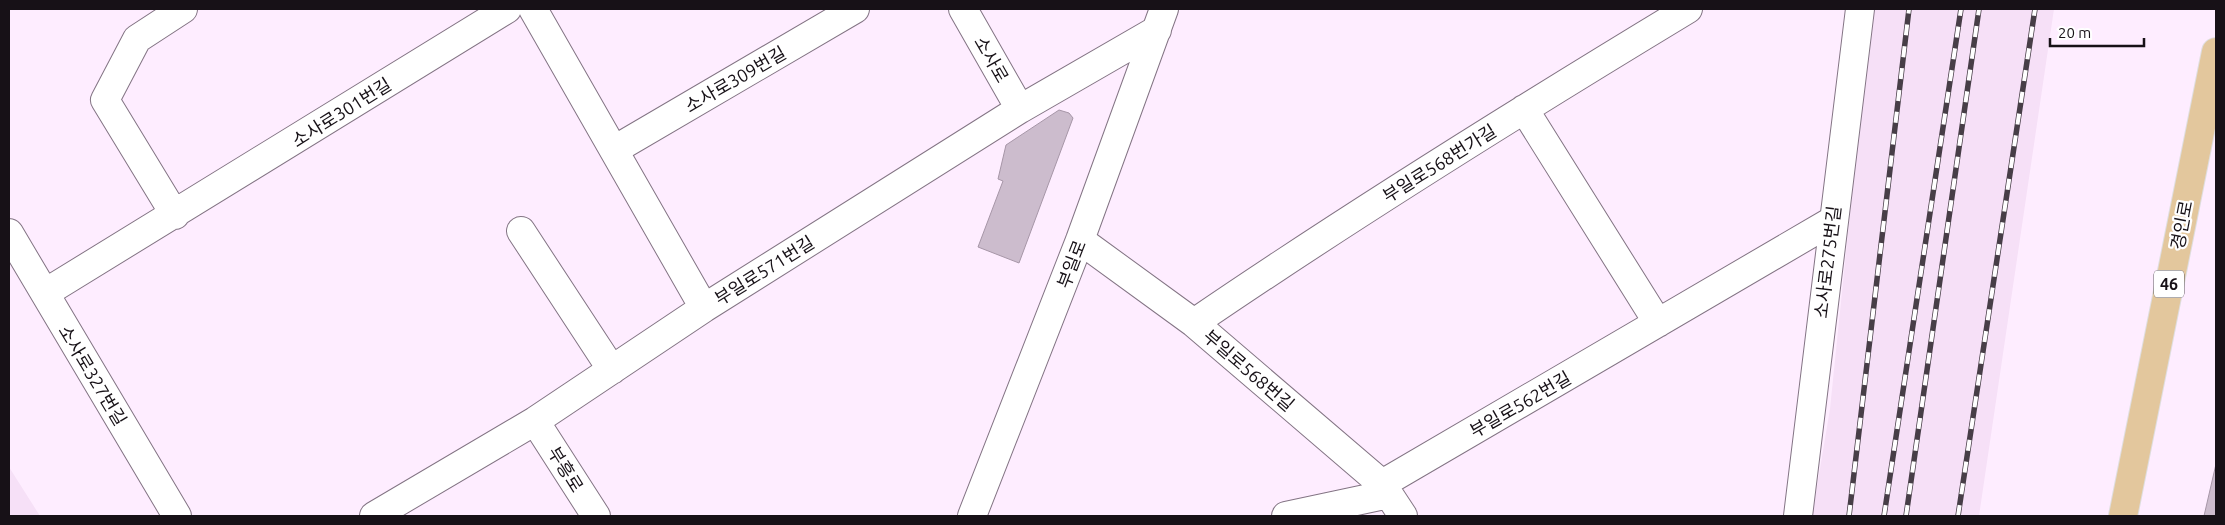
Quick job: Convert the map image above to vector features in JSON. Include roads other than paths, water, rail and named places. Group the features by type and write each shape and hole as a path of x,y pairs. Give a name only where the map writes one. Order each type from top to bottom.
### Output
{"main road":[{"name":"경인로","path":"2123,516 2216,52"}],"street":[{"path":"175,215 105,100 137,39 183,9"},
{"name":"소사로301번길","path":"45,293 175,215 507,9"},
{"path":"533,9 704,308"},
{"name":"소사로309번길","path":"614,150 855,9"},
{"name":"소사로","path":"963,9 1020,109"},
{"name":"부일로568번가길","path":"1194,323 1293,255 1524,109 1688,9"},
{"name":"소사로275번길","path":"1795,516 1860,9"},
{"name":"부일로571번길","path":"374,516 535,421 704,308 1160,19"},
{"name":"부일로","path":"972,516 1080,240 1160,19"},
{"path":"1524,109 1658,323"},
{"name":"부일로562번길","path":"1286,516 1392,498 1658,323 1832,221"},
{"path":"521,231 612,370"},
{"name":"소사로327번길","path":"9,233 178,516"},
{"name":"부일로568번길","path":"1080,240 1194,323 1392,498"},
{"name":"부흥로","path":"535,421 596,516"}],"railway":[{"path":"1849,516 1909,9"},
{"path":"1884,516 1961,9"},
{"path":"1906,516 1979,9"},
{"path":"1958,516 2035,9"}]}
